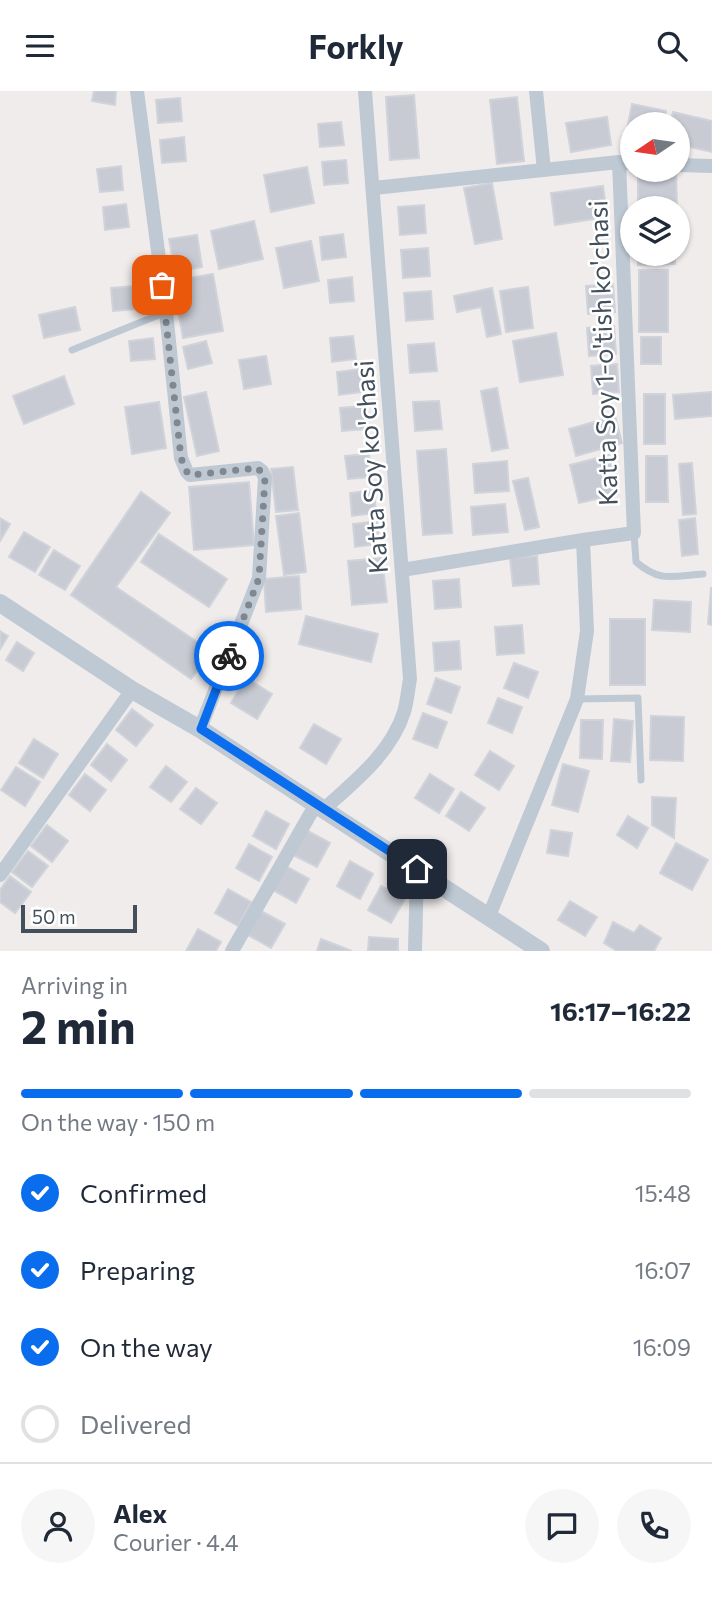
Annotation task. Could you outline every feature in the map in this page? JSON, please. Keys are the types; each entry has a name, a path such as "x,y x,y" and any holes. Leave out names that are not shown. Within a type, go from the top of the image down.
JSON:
{"street":[{"path":"137,91 166,312 181,458 190,475 258,468 265,478 259,578 201,729"},
{"name":"Katta Soy ko'chasi","path":"232,951 320,807 366,771 391,741 404,712 410,679 365,91"},
{"path":"536,91 544,170"},
{"path":"374,188 620,162"},
{"path":"690,165 712,166"},
{"name":"Katta Soy 1-o'tish ko'chasi","path":"402,570 634,533 625,182"},
{"name":"Katta Soy 1-o'tish ko'chasi","path":"489,916 577,699 587,631 583,540"},
{"path":"0,603 132,690 201,729 541,951"},
{"path":"0,875 132,690"},
{"path":"415,951 417,869"}],"lane":[{"path":"72,350 166,312"},
{"path":"634,533 636,562 650,574 663,577 703,574"},
{"path":"577,699 638,698 641,780"}],"building":[{"path":"94,91 116,91 115,105 92,101"},
{"path":"414,95 419,158 390,160 386,97"},
{"path":"517,97 524,161 497,164 490,100"},
{"path":"180,98 182,121 158,123 156,100"},
{"path":"632,104 666,111 666,112 630,112"},
{"path":"690,116 712,121 712,152 690,147"},
{"path":"607,117 611,145 571,152 566,123"},
{"path":"341,122 344,145 320,147 318,124"},
{"path":"184,137 186,161 162,163 160,140"},
{"path":"346,160 348,183 324,185 322,162"},
{"path":"121,166 123,190 100,192 97,169"},
{"path":"307,167 314,203 271,212 264,175"},
{"path":"638,182 676,182 677,196 638,196"},
{"path":"492,183 502,239 475,244 464,188"},
{"path":"603,186 607,217 555,225 551,193"},
{"path":"126,204 129,227 105,230 103,207"},
{"path":"424,205 426,233 400,235 398,207"},
{"path":"254,221 263,259 219,269 211,231"},
{"path":"343,234 346,257 322,260 320,237"},
{"path":"197,235 202,267 175,272 169,239"},
{"path":"311,241 319,281 284,288 276,248"},
{"path":"428,248 430,276 403,278 401,250"},
{"path":"639,270 668,270 668,332 639,332"},
{"path":"213,274 223,331 183,338 173,281"},
{"path":"352,277 354,301 330,303 328,280"},
{"path":"613,284 615,312 588,314 586,286"},
{"path":"134,286 137,309 113,311 111,288"},
{"path":"528,287 533,328 506,332 500,291"},
{"path":"492,288 501,334 487,337 481,307 457,312 454,296"},
{"path":"431,291 433,319 406,321 404,293"},
{"path":"75,307 80,330 44,338 39,315"},
{"path":"614,326 616,354 589,356 587,328"},
{"path":"556,333 563,375 520,382 513,341"},
{"path":"353,336 356,359 332,362 330,338"},
{"path":"641,337 661,337 661,364 641,364"},
{"path":"153,338 155,359 131,361 129,341"},
{"path":"206,341 212,363 188,369 183,347"},
{"path":"434,343 437,371 410,373 408,345"},
{"path":"266,356 271,384 244,389 239,360"},
{"path":"617,364 619,392 593,394 591,366"},
{"path":"360,369 363,392 339,395 337,372"},
{"path":"64,376 74,404 24,424 13,396"},
{"path":"497,388 508,448 492,451 481,391"},
{"path":"206,392 219,451 197,456 184,397"},
{"path":"712,392 712,416 675,419 673,395"},
{"path":"644,394 665,394 665,444 644,444"},
{"path":"439,401 442,429 415,431 413,402"},
{"path":"159,402 166,448 132,454 125,407"},
{"path":"364,406 366,429 342,431 340,408"},
{"path":"615,416 622,443 576,456 569,429"},
{"path":"446,449 452,533 423,535 417,451"},
{"path":"369,454 372,477 348,479 345,456"},
{"path":"609,455 618,494 579,503 570,465"},
{"path":"646,456 667,456 668,502 646,502"},
{"path":"507,461 509,491 475,493 473,464"},
{"path":"692,463 696,514 683,515 679,464"},
{"path":"293,467 298,510 276,512 271,469"},
{"path":"528,478 539,527 525,530 513,481"},
{"path":"249,482 254,545 194,550 189,487"},
{"path":"374,490 376,513 352,516 350,493"},
{"path":"141,492 170,513 116,587 212,652 191,679 71,595"},
{"path":"505,504 508,532 473,535 471,507"},
{"path":"299,513 306,572 284,575 276,516"},
{"path":"0,518 10,524 0,541"},
{"path":"695,518 698,554 682,556 679,520"},
{"path":"377,521 379,544 355,547 353,524"},
{"path":"24,532 50,547 35,572 9,557"},
{"path":"159,534 227,579 209,607 141,562"},
{"path":"54,550 80,566 65,590 39,575"},
{"path":"537,556 539,584 513,586 510,558"},
{"path":"382,558 387,602 352,605 348,561"},
{"path":"299,576 301,609 266,612 264,579"},
{"path":"459,579 461,607 435,609 433,581"},
{"path":"712,588 712,625 708,624"},
{"path":"654,600 691,602 690,632 652,630"},
{"path":"306,616 378,634 371,662 299,644"},
{"path":"610,619 645,619 645,685 610,685"},
{"path":"522,625 524,653 497,655 495,627"},
{"path":"0,631 8,636 0,649"},
{"path":"459,641 461,669 435,671 433,643"},
{"path":"17,642 34,653 23,671 6,660"},
{"path":"514,663 538,672 528,698 504,688"},
{"path":"246,678 272,694 257,719 231,703"},
{"path":"436,678 460,687 451,713 427,704"},
{"path":"498,698 522,707 512,733 488,723"},
{"path":"132,709 153,725 136,746 116,730"},
{"path":"423,713 447,722 437,748 413,739"},
{"path":"651,716 684,717 683,761 650,760"},
{"path":"614,719 633,721 630,762 611,761"},
{"path":"581,720 603,720 602,759 580,758"},
{"path":"314,724 341,739 326,764 300,748"},
{"path":"34,739 58,754 43,778 19,763"},
{"path":"107,744 127,760 111,781 91,765"},
{"path":"490,751 514,766 499,790 475,775"},
{"path":"563,764 589,771 578,812 552,805"},
{"path":"166,766 187,782 171,802 150,787"},
{"path":"16,767 40,782 25,806 1,790"},
{"path":"85,774 106,790 90,811 69,795"},
{"path":"430,774 454,789 439,813 415,798"},
{"path":"196,788 217,803 201,824 180,809"},
{"path":"461,792 485,808 469,831 446,816"},
{"path":"652,797 676,798 674,838 652,825"},
{"path":"266,811 289,824 276,849 253,836"},
{"path":"628,816 648,828 637,848 617,835"},
{"path":"47,825 68,841 52,862 31,846"},
{"path":"306,830 330,843 317,867 293,855"},
{"path":"551,830 572,833 568,856 547,853"},
{"path":"676,843 708,860 692,890 660,873"},
{"path":"249,844 272,857 259,881 236,868"},
{"path":"28,851 48,866 32,887 12,872"},
{"path":"350,861 373,874 360,899 337,886"},
{"path":"286,866 309,879 296,903 273,890"},
{"path":"10,876 31,892 15,913 0,902 0,890"},
{"path":"381,886 405,899 391,923 368,910"},
{"path":"228,889 251,902 238,926 215,913"},
{"path":"570,901 597,917 585,936 558,920"},
{"path":"261,911 285,924 271,948 248,935"},
{"path":"613,922 634,933 640,925 661,938 654,951 617,951 604,943"},
{"path":"198,929 221,942 216,951 186,951"},
{"path":"369,937 398,939 398,951 368,951"},
{"path":"321,939 352,951 317,951"}],"way so far":[{"path":"162,285 181,458 187,472 190,475 258,468 265,478 259,578 229,656"}],"route":[{"path":"229,656 201,729 417,869"}]}
